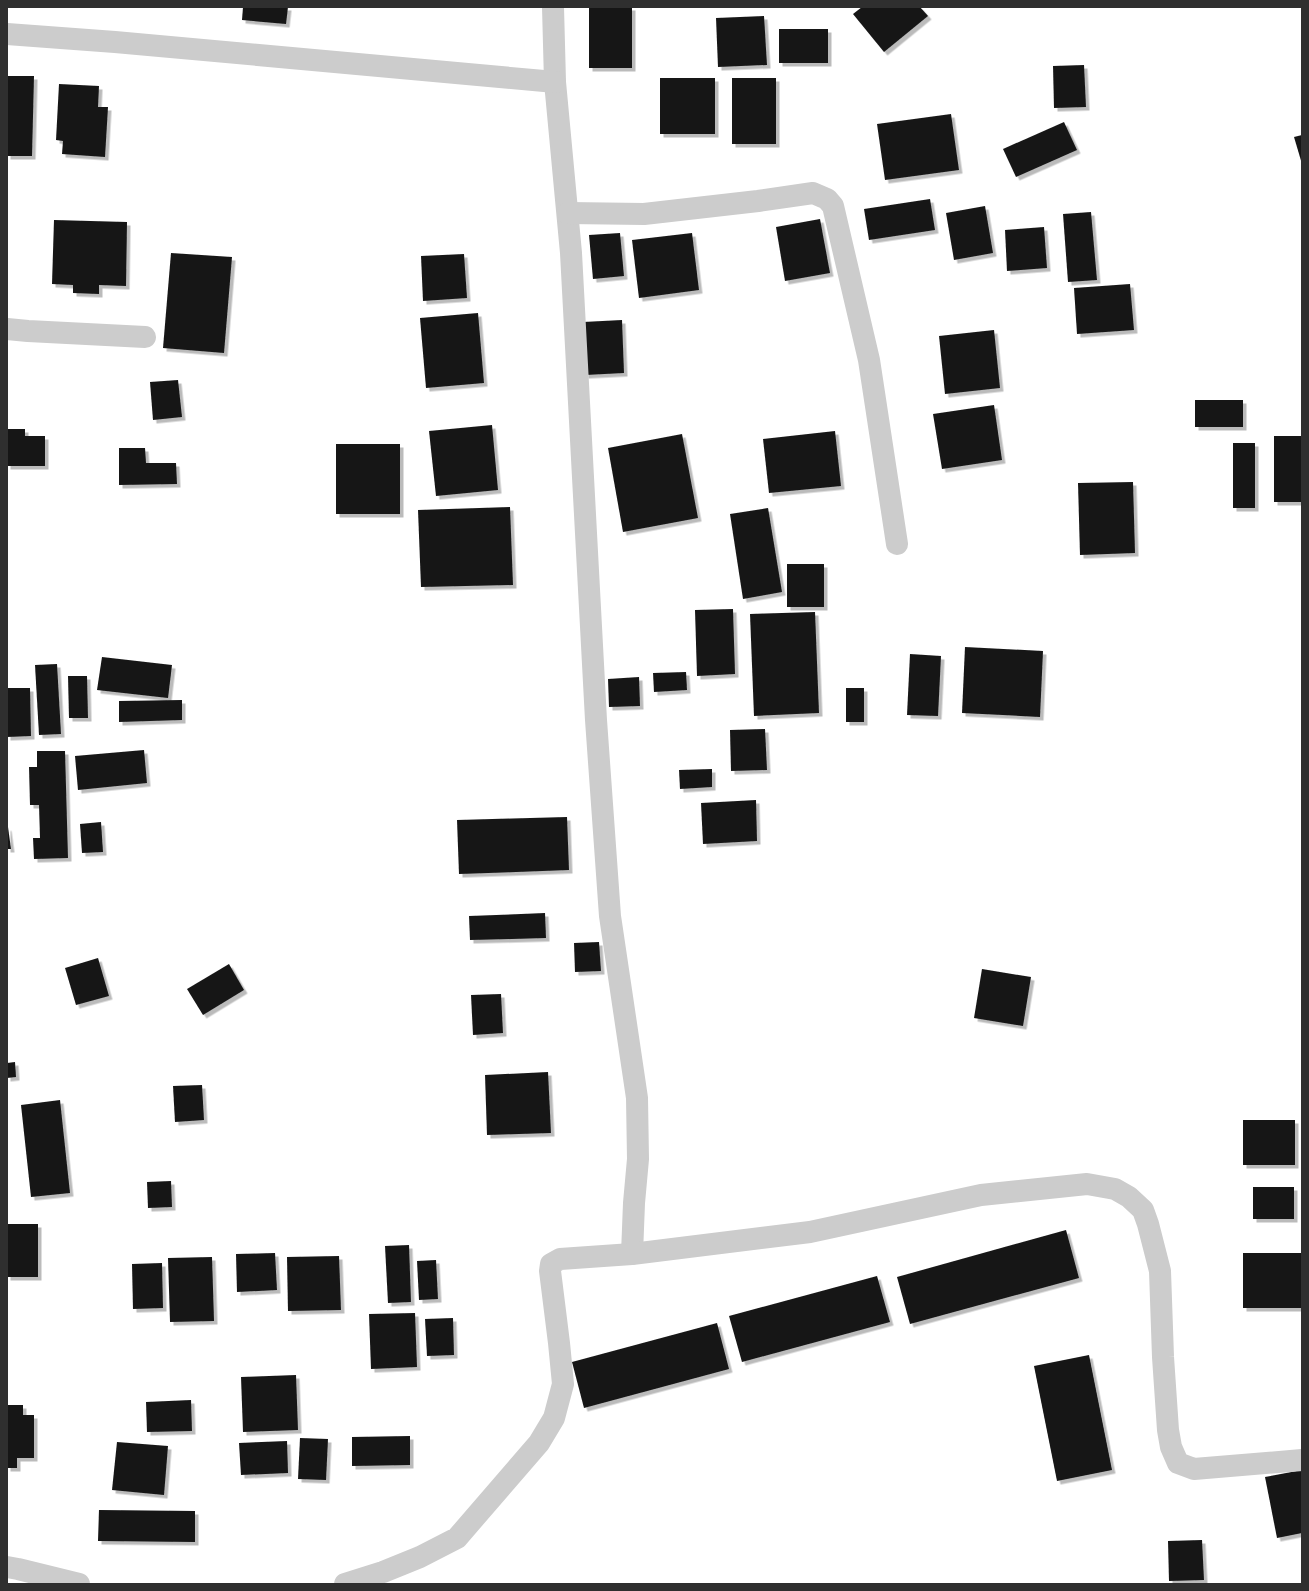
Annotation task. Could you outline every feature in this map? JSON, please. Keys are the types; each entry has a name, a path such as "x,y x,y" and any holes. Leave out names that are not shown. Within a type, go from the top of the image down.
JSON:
{"street":[{"path":"554,7 555,82 568,213 596,712 610,916 637,1098 638,1159 634,1203 632,1254"},
{"path":"7,34 115,42 555,82"},
{"path":"568,213 644,214 813,193 826,199 833,206 869,360 897,544"},
{"path":"7,329 145,337"},
{"path":"345,1584 383,1572 420,1557 457,1538 539,1443 554,1418 563,1384 550,1271 552,1264 560,1259 632,1254 810,1232 981,1195 1087,1184 1115,1189 1130,1198 1143,1210 1160,1271 1163,1356 1168,1430 1171,1447 1178,1462 1194,1469 1302,1460"},
{"path":"7,1567 79,1584"}],"building":[{"path":"243,7 288,7 286,24 242,20"},
{"path":"589,7 632,7 632,68 589,68"},
{"path":"862,7 920,7 928,16 884,52 853,14"},
{"path":"764,16 767,65 718,67 716,18"},
{"path":"779,29 828,29 828,63 779,63"},
{"path":"1084,65 1086,107 1054,108 1053,66"},
{"path":"7,76 34,76 32,156 7,156"},
{"path":"660,78 715,78 715,134 660,134"},
{"path":"732,78 776,78 776,144 732,144"},
{"path":"59,84 99,86 98,107 108,107 105,157 62,154 63,141 56,140"},
{"path":"951,114 959,170 885,180 877,124"},
{"path":"1064,122 1077,150 1016,177 1003,149"},
{"path":"1302,135 1302,164 1294,137"},
{"path":"930,199 935,230 869,240 864,209"},
{"path":"985,206 993,253 954,260 946,213"},
{"path":"1091,212 1097,280 1068,282 1063,214"},
{"path":"820,219 830,273 785,281 776,227"},
{"path":"54,220 127,222 126,286 99,285 99,294 73,293 73,285 52,284"},
{"path":"1044,227 1047,268 1007,271 1005,230"},
{"path":"620,233 624,276 593,279 589,235"},
{"path":"692,233 699,290 639,298 632,240"},
{"path":"171,253 232,257 224,353 163,348"},
{"path":"464,254 467,298 423,301 421,256"},
{"path":"1130,284 1134,330 1077,334 1074,288"},
{"path":"478,313 484,383 426,388 420,318"},
{"path":"622,320 624,373 585,375 583,322"},
{"path":"994,330 1000,388 945,394 939,336"},
{"path":"178,380 182,417 153,420 150,382"},
{"path":"1195,400 1243,400 1243,427 1195,427"},
{"path":"994,405 1002,460 942,469 933,414"},
{"path":"492,425 498,490 436,496 429,431"},
{"path":"7,429 25,429 25,436 45,436 45,466 7,466"},
{"path":"835,431 841,486 769,493 763,439"},
{"path":"682,434 698,518 623,532 608,448"},
{"path":"1274,436 1302,436 1302,502 1274,502"},
{"path":"1233,443 1255,443 1255,508 1233,508"},
{"path":"336,444 400,444 400,514 336,514"},
{"path":"119,448 145,448 146,463 176,463 177,484 119,485"},
{"path":"1133,482 1135,553 1080,555 1078,483"},
{"path":"510,507 513,585 421,587 418,510"},
{"path":"768,508 782,592 743,599 730,514"},
{"path":"787,564 824,564 824,607 787,607"},
{"path":"733,609 735,674 697,676 695,610"},
{"path":"815,612 819,713 754,716 750,614"},
{"path":"965,647 1043,651 1040,717 962,713"},
{"path":"910,654 941,656 938,716 907,715"},
{"path":"102,657 172,665 168,698 97,690"},
{"path":"57,664 61,734 39,735 35,665"},
{"path":"686,672 687,690 654,692 653,673"},
{"path":"68,676 87,676 88,718 69,718"},
{"path":"639,677 640,706 609,707 608,679"},
{"path":"7,688 30,688 31,736 7,737"},
{"path":"846,688 864,688 864,722 846,722"},
{"path":"182,700 182,720 119,722 119,701"},
{"path":"765,729 767,770 731,771 730,730"},
{"path":"144,750 147,783 78,790 75,756"},
{"path":"37,751 65,751 68,858 34,859 33,838 40,838 39,805 30,805 29,767 37,767"},
{"path":"712,769 712,787 680,789 679,770"},
{"path":"756,800 757,841 703,844 701,803"},
{"path":"567,817 569,870 459,874 457,820"},
{"path":"101,822 103,852 82,853 80,824"},
{"path":"8,827 11,849 7,849"},
{"path":"545,913 546,938 470,940 469,916"},
{"path":"599,942 601,971 575,972 574,943"},
{"path":"98,958 109,996 76,1005 65,968"},
{"path":"229,964 244,990 203,1015 187,989"},
{"path":"982,969 1031,977 1023,1026 974,1018"},
{"path":"501,994 503,1033 473,1035 471,995"},
{"path":"15,1062 16,1077 7,1078 7,1063"},
{"path":"548,1072 551,1133 487,1135 485,1075"},
{"path":"202,1085 204,1120 175,1122 173,1086"},
{"path":"60,1100 70,1193 31,1197 21,1105"},
{"path":"1243,1120 1295,1120 1295,1165 1243,1165"},
{"path":"171,1181 172,1207 148,1208 147,1182"},
{"path":"1253,1187 1294,1187 1294,1219 1253,1219"},
{"path":"7,1224 38,1224 38,1277 7,1277"},
{"path":"1066,1230 1079,1278 910,1324 897,1277"},
{"path":"409,1245 411,1302 388,1303 385,1246"},
{"path":"275,1253 277,1290 237,1292 236,1254"},
{"path":"1243,1253 1302,1253 1302,1308 1243,1308"},
{"path":"339,1256 341,1310 288,1311 287,1257"},
{"path":"212,1257 214,1321 170,1322 168,1258"},
{"path":"436,1260 438,1299 419,1300 417,1261"},
{"path":"162,1263 163,1308 133,1309 132,1264"},
{"path":"877,1276 890,1322 742,1362 729,1316"},
{"path":"415,1313 417,1367 371,1369 369,1314"},
{"path":"453,1318 454,1355 427,1356 425,1319"},
{"path":"717,1323 729,1369 584,1408 572,1362"},
{"path":"1089,1355 1112,1470 1057,1481 1034,1366"},
{"path":"296,1375 298,1430 243,1432 241,1377"},
{"path":"191,1400 192,1431 147,1432 146,1402"},
{"path":"7,1405 23,1405 23,1415 34,1415 34,1458 17,1458 17,1468 7,1468"},
{"path":"410,1436 410,1465 352,1466 352,1437"},
{"path":"300,1438 328,1439 326,1480 298,1479"},
{"path":"287,1441 288,1473 241,1475 239,1443"},
{"path":"117,1442 168,1446 164,1495 112,1490"},
{"path":"1302,1470 1302,1533 1277,1538 1265,1477"},
{"path":"99,1510 195,1511 195,1542 98,1541"},
{"path":"1202,1540 1204,1580 1169,1581 1168,1541"}]}
